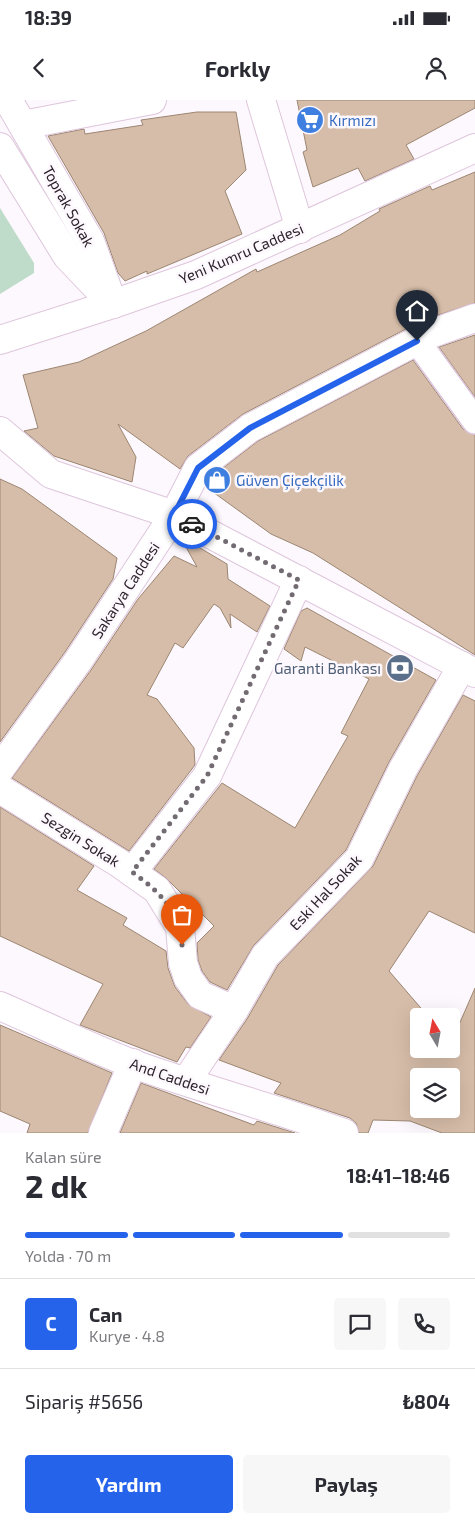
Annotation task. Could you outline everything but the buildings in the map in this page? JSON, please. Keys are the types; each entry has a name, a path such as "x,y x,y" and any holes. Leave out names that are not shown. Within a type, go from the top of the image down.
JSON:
{"street":[{"name":"Toprak Sokak","path":"8,100 90,240 113,304"},
{"path":"23,125 92,106 152,100"},
{"path":"261,100 300,229"},
{"name":"Toprak Sokak","path":"0,147 67,256 113,304"},
{"name":"Yeni Kumru Caddesi","path":"0,340 113,304 196,274 300,229 475,148"},
{"name":"Sakarya Caddesi","path":"0,769 78,661 174,515 198,468 250,428 417,341 475,318"},
{"path":"417,341 475,420"},
{"path":"0,431 51,474 174,515 469,670"},
{"path":"132,872 207,776 299,580"},
{"name":"Eski Hal Sokak","path":"187,1080 234,1010 265,956 359,859 403,768 469,670"},
{"name":"Sezgin Sokak","path":"0,789 132,872 157,890 180,927 183,963 188,978 200,995 234,1010"},
{"name":"And Caddesi","path":"0,1006 133,1064 187,1080 226,1096 344,1133"},
{"path":"103,1133 133,1064"}],"green space":[{"path":"0,208 34,263 34,273 0,294"}],"way so far":[{"path":"182,945 180,927 157,890 132,872 207,776 299,580 192,524"}],"place":[{"name":"Kırmızı","path":"310,120"},
{"name":"Güven Çiçekçilik","path":"217,480"},
{"name":"Garanti Bankası","path":"400,668"}],"route":[{"path":"192,524 174,515 198,468 250,428 417,341"}]}
